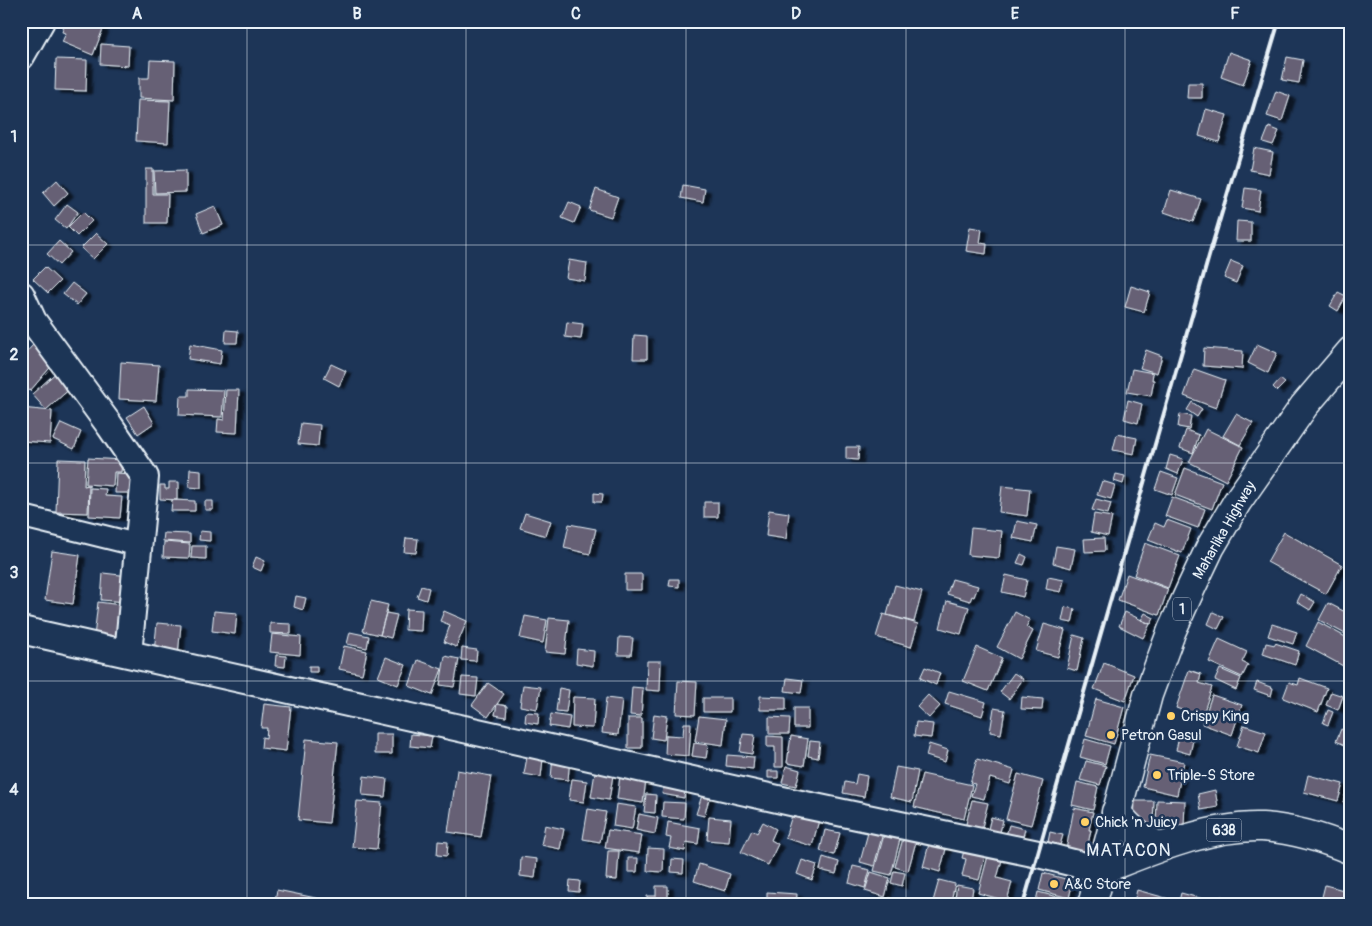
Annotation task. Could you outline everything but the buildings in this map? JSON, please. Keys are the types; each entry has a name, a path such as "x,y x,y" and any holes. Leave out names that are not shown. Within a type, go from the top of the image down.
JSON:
{"main road":[{"name":"Maharlika Highway","path":"1092,905 1148,695 1160,661 1192,586 1210,548 1237,502 1304,406 1351,351"},
{"path":"1116,812 1143,839 1160,847"},
{"name":"638","path":"1101,870 1160,847 1226,830 1262,827 1293,831 1351,850"}],"street":[{"path":"21,56 42,21"},
{"path":"21,295 33,321 145,477 128,654"},
{"path":"21,516 138,545"},
{"path":"21,630 753,793 1038,854 1101,870"}],"railway":[{"path":"1023,905 1211,249 1279,21"}],"place":[{"name":"Crispy King","path":"1171,716"},
{"name":"Petron Gasul","path":"1111,735"},
{"name":"Triple-S Store","path":"1157,775"},
{"name":"Chick 'n Juicy","path":"1085,822"},
{"name":"A&C Store","path":"1054,884"}],"district":[{"name":"MATACON","path":"1129,850"}]}
